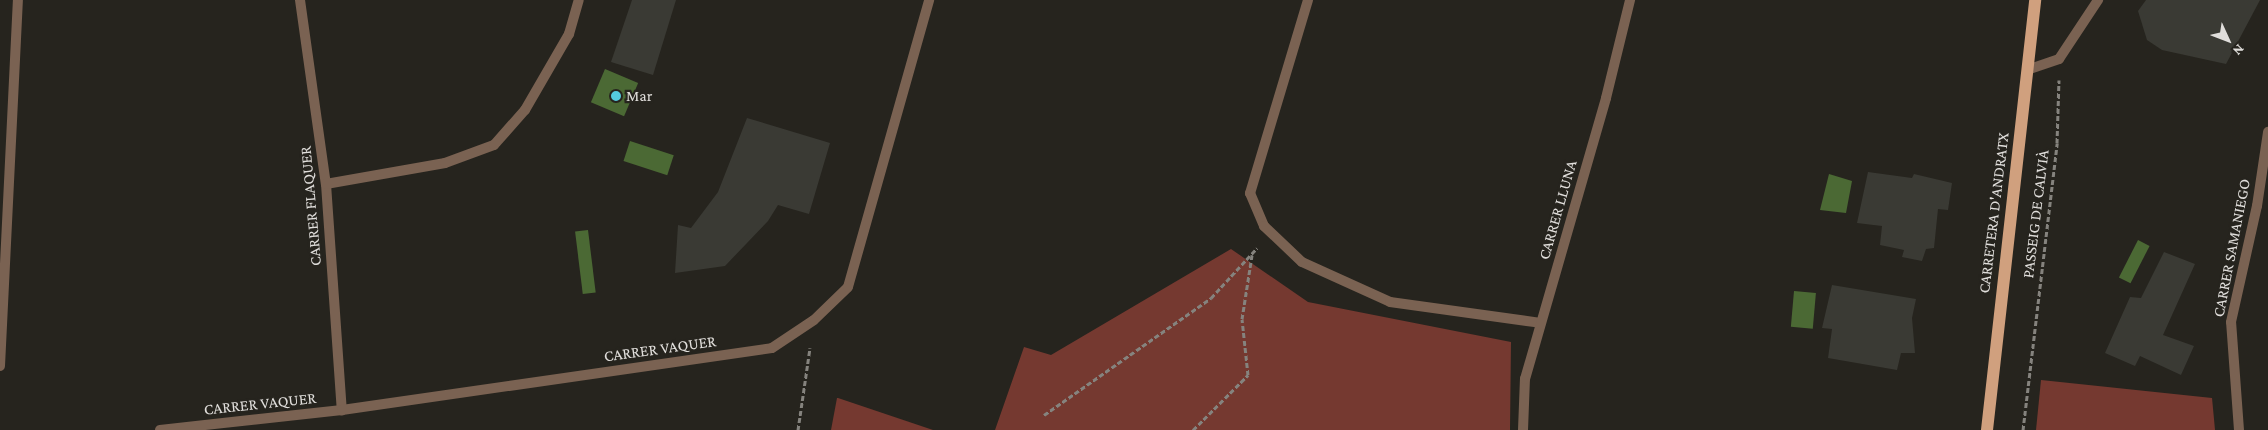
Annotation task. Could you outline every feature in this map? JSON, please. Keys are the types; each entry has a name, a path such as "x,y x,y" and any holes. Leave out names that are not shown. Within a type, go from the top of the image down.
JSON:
{"main road":[{"name":"CARRETERA D'ANDRATX","path":"1987,430 2035,0"}],"street":[{"path":"0,366 18,0"},
{"name":"CARRER FLAQUER","path":"300,0 326,184 342,410"},
{"path":"326,184 445,163 494,145 525,110 569,34 579,0"},
{"name":"CARRER VAQUER","path":"160,430 342,410 772,348 814,320 848,287 929,0"},
{"path":"1308,0 1250,193 1264,226 1302,262 1390,302 1541,323"},
{"name":"CARRER LLUNA","path":"1523,430 1524,379 1606,98 1630,0"},
{"path":"2027,70 2059,59 2098,0"},
{"name":"CARRER SAMANIEGO","path":"2238,430 2231,322 2256,206 2268,132"}],"path":[{"name":"PASSEIG DE CALVIÀ","path":"2023,430 2057,143 2059,59"},
{"path":"1044,415 1211,298 1271,233"},
{"path":"1193,430 1248,375 1242,318 1252,254"},
{"path":"798,430 814,320"}],"shaded area":[{"path":"605,69 638,83 624,116 591,102"},
{"path":"630,141 674,155 667,175 624,161"},
{"path":"1829,174 1852,181 1846,213 1820,210"},
{"path":"588,230 596,293 583,294 575,232"},
{"path":"2138,240 2150,246 2131,283 2119,277"},
{"path":"1231,249 1308,302 1511,342 1510,430 995,430 1024,347 1051,355"},
{"path":"1794,291 1816,293 1813,329 1791,327"},
{"path":"2041,380 2212,398 2215,430 2036,430"},
{"path":"838,398 933,430 831,430"}],"building":[{"path":"632,0 676,0 653,75 611,62"},
{"path":"2146,0 2260,0 2226,64 2162,50 2147,40 2138,11"},
{"path":"747,118 830,143 809,214 778,205 768,221 725,266 675,273 678,225 691,228 718,192"},
{"path":"1868,172 1912,178 1914,174 1952,183 1948,210 1938,209 1934,248 1926,249 1922,261 1902,257 1904,250 1880,245 1882,226 1857,223"},
{"path":"2164,252 2195,264 2163,335 2194,346 2181,375 2140,356 2135,366 2105,353 2130,297 2141,298"},
{"path":"1832,285 1916,299 1912,318 1915,353 1901,353 1897,370 1828,358 1832,329 1822,328"}],"place":[{"name":"Mar","path":"616,96"}]}
